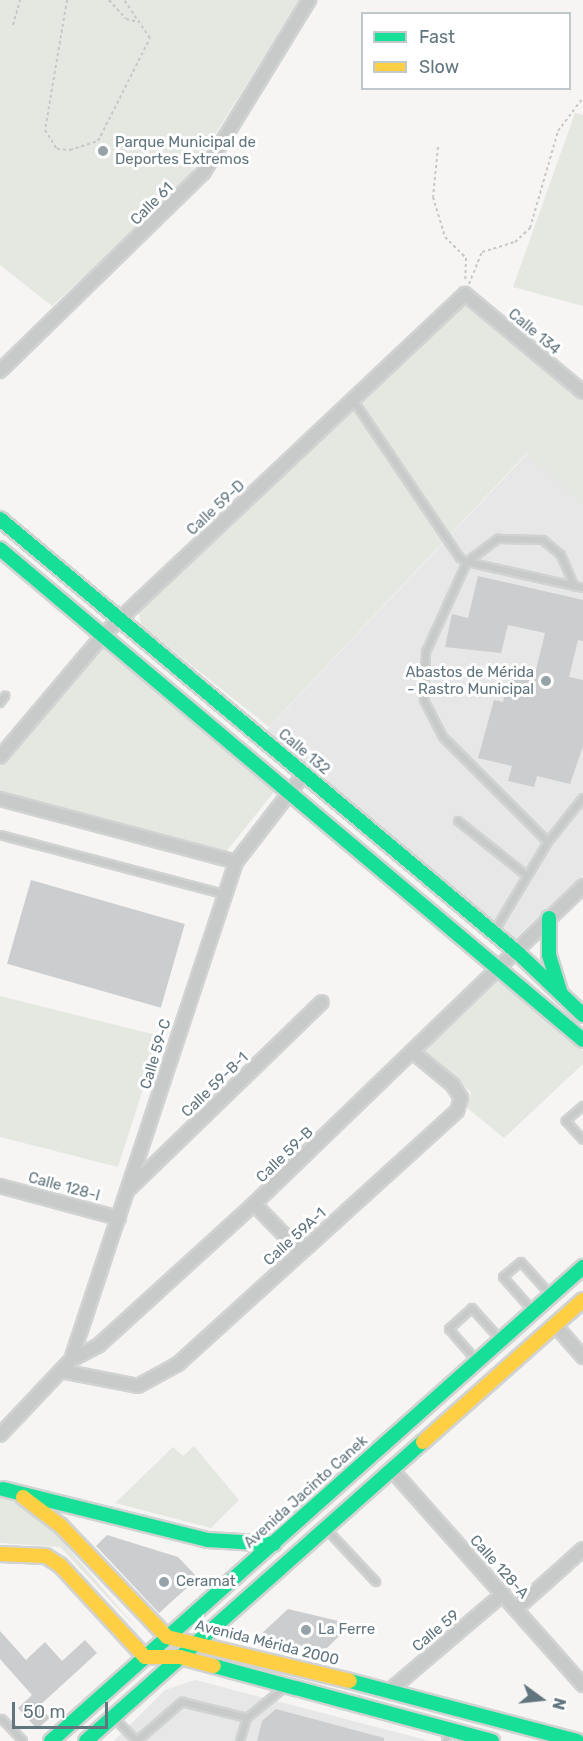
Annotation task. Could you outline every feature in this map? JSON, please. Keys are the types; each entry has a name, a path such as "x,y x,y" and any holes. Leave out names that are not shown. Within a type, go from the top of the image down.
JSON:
{"main road":[{"name":"Calle 132","path":"0,519 518,953 583,1015"},
{"path":"0,549 583,1040"},
{"path":"549,918 549,956 560,993"},
{"name":"Avenida Jacinto Canek","path":"51,1741 583,1267"},
{"path":"88,1741 583,1300"},
{"path":"2,1489 208,1540 274,1544"},
{"path":"2,1489 45,1511 167,1637"},
{"path":"0,1554 46,1556 60,1565 145,1657 180,1657 286,1686 447,1735 492,1741"},
{"name":"Avenida Mérida 2000","path":"167,1637 199,1640 577,1741"}],"street":[{"name":"Calle 61","path":"0,371 203,172 309,0"},
{"name":"Calle 134","path":"465,294 583,392"},
{"name":"Calle 59-D","path":"0,757 103,635 465,294"},
{"name":"Calle 59-C","path":"71,1360 236,862 304,774"},
{"path":"0,799 236,862"},
{"name":"Calle 59-B","path":"0,1435 71,1360 99,1345 255,1204 501,970 549,918 583,886"},
{"name":"Calle 59-B-1","path":"129,1189 322,1002"},
{"name":"Calle 59A-1","path":"61,1371 138,1386 178,1364 457,1111 461,1098 414,1053"},
{"name":"Calle 128-I","path":"0,1186 119,1218"},
{"path":"255,1204 301,1252"},
{"path":"555,1325 583,1357"},
{"name":"Calle 128-A","path":"392,1470 583,1685"},
{"path":"516,1609 583,1549"},
{"name":"Calle 59","path":"389,1691 503,1594"}],"lane":[{"path":"353,400 467,562 583,588"},
{"path":"548,842 462,760 442,737 424,700 426,651 467,562 498,538 543,540 561,555 574,586"},
{"path":"0,703 5,696"},
{"path":"494,933 526,875 548,842 583,798"},
{"path":"458,820 526,875"},
{"path":"0,835 224,894"},
{"path":"583,1106 566,1120 583,1140"},
{"path":"534,1311 503,1277 521,1262 551,1296"},
{"path":"478,1362 449,1329 472,1308 501,1341"},
{"path":"326,1528 376,1582"},
{"path":"240,1741 247,1718 286,1686"},
{"path":"113,1717 137,1741 182,1702 247,1718"},
{"path":"2,1719 23,1741"}],"path":[{"path":"12,25 20,0"},
{"path":"67,0 45,130 57,149 98,141 150,38 123,0"},
{"path":"109,0 126,19 139,22"},
{"path":"465,294 482,252 515,242 530,228 558,131 583,98"},
{"path":"438,147 433,197 444,237 465,258 465,294"}],"shaded area":[{"name":"Parque Municipal de Deportes Extremos","path":"0,0 299,0 184,184 52,306 0,265"},
{"path":"575,113 583,115 583,306 513,287"},
{"path":"465,294 583,392 583,506 527,453 269,727 141,625 138,607"},
{"name":"Abastos de Mérida - Rastro Municipal","path":"528,453 583,506 583,875 512,941 261,736"},
{"path":"101,647 274,792 221,858 0,799 0,757"},
{"path":"498,980 583,1051 583,1064 504,1138 466,1107 471,1092 421,1051"},
{"path":"0,996 160,1036 118,1167 0,1137"},
{"path":"194,1446 239,1500 211,1528 115,1503 173,1447 183,1456"},
{"path":"0,1495 26,1508 57,1535 139,1631 60,1547 0,1543"},
{"path":"195,1680 430,1741 114,1741 165,1690"}],"building":[{"path":"478,576 583,600 583,641 578,640 569,677 583,680 583,746 570,784 537,776 534,787 508,781 512,766 478,758 494,700 503,702 511,668 535,674 545,633 508,625 501,653 445,647 452,614 468,618"},
{"path":"31,880 185,924 161,1008 7,964"},
{"name":"Ceramat","path":"107,1535 178,1557 198,1578 159,1613 96,1546"},
{"name":"La Ferre","path":"288,1609 351,1624 323,1652 260,1635"},
{"path":"0,1631 26,1660 45,1642 62,1661 85,1640 97,1653 39,1706 50,1718 37,1729 18,1708 32,1695 0,1659"},
{"path":"276,1709 384,1738 384,1741 257,1741 262,1721"}],"traffic: fast":[{"path":"0,519 518,953 583,1015"},
{"path":"0,549 583,1040"},
{"path":"549,918 549,955 560,992"},
{"path":"51,1741 583,1267"},
{"path":"86,1741 423,1442"},
{"path":"3,1489 208,1540 274,1544"},
{"path":"214,1666 492,1741"},
{"path":"350,1681 577,1741"}],"traffic: slow":[{"path":"423,1442 583,1300"},
{"path":"23,1497 61,1526 167,1637 350,1681"},
{"path":"0,1554 46,1556 60,1565 145,1657 180,1657 214,1666"}],"place":[{"name":"Parque Municipal de Deportes Extremos","path":"103,151"},
{"name":"Abastos de Mérida - Rastro Municipal","path":"546,681"},
{"name":"Ceramat","path":"164,1582"},
{"name":"La Ferre","path":"306,1630"}]}
